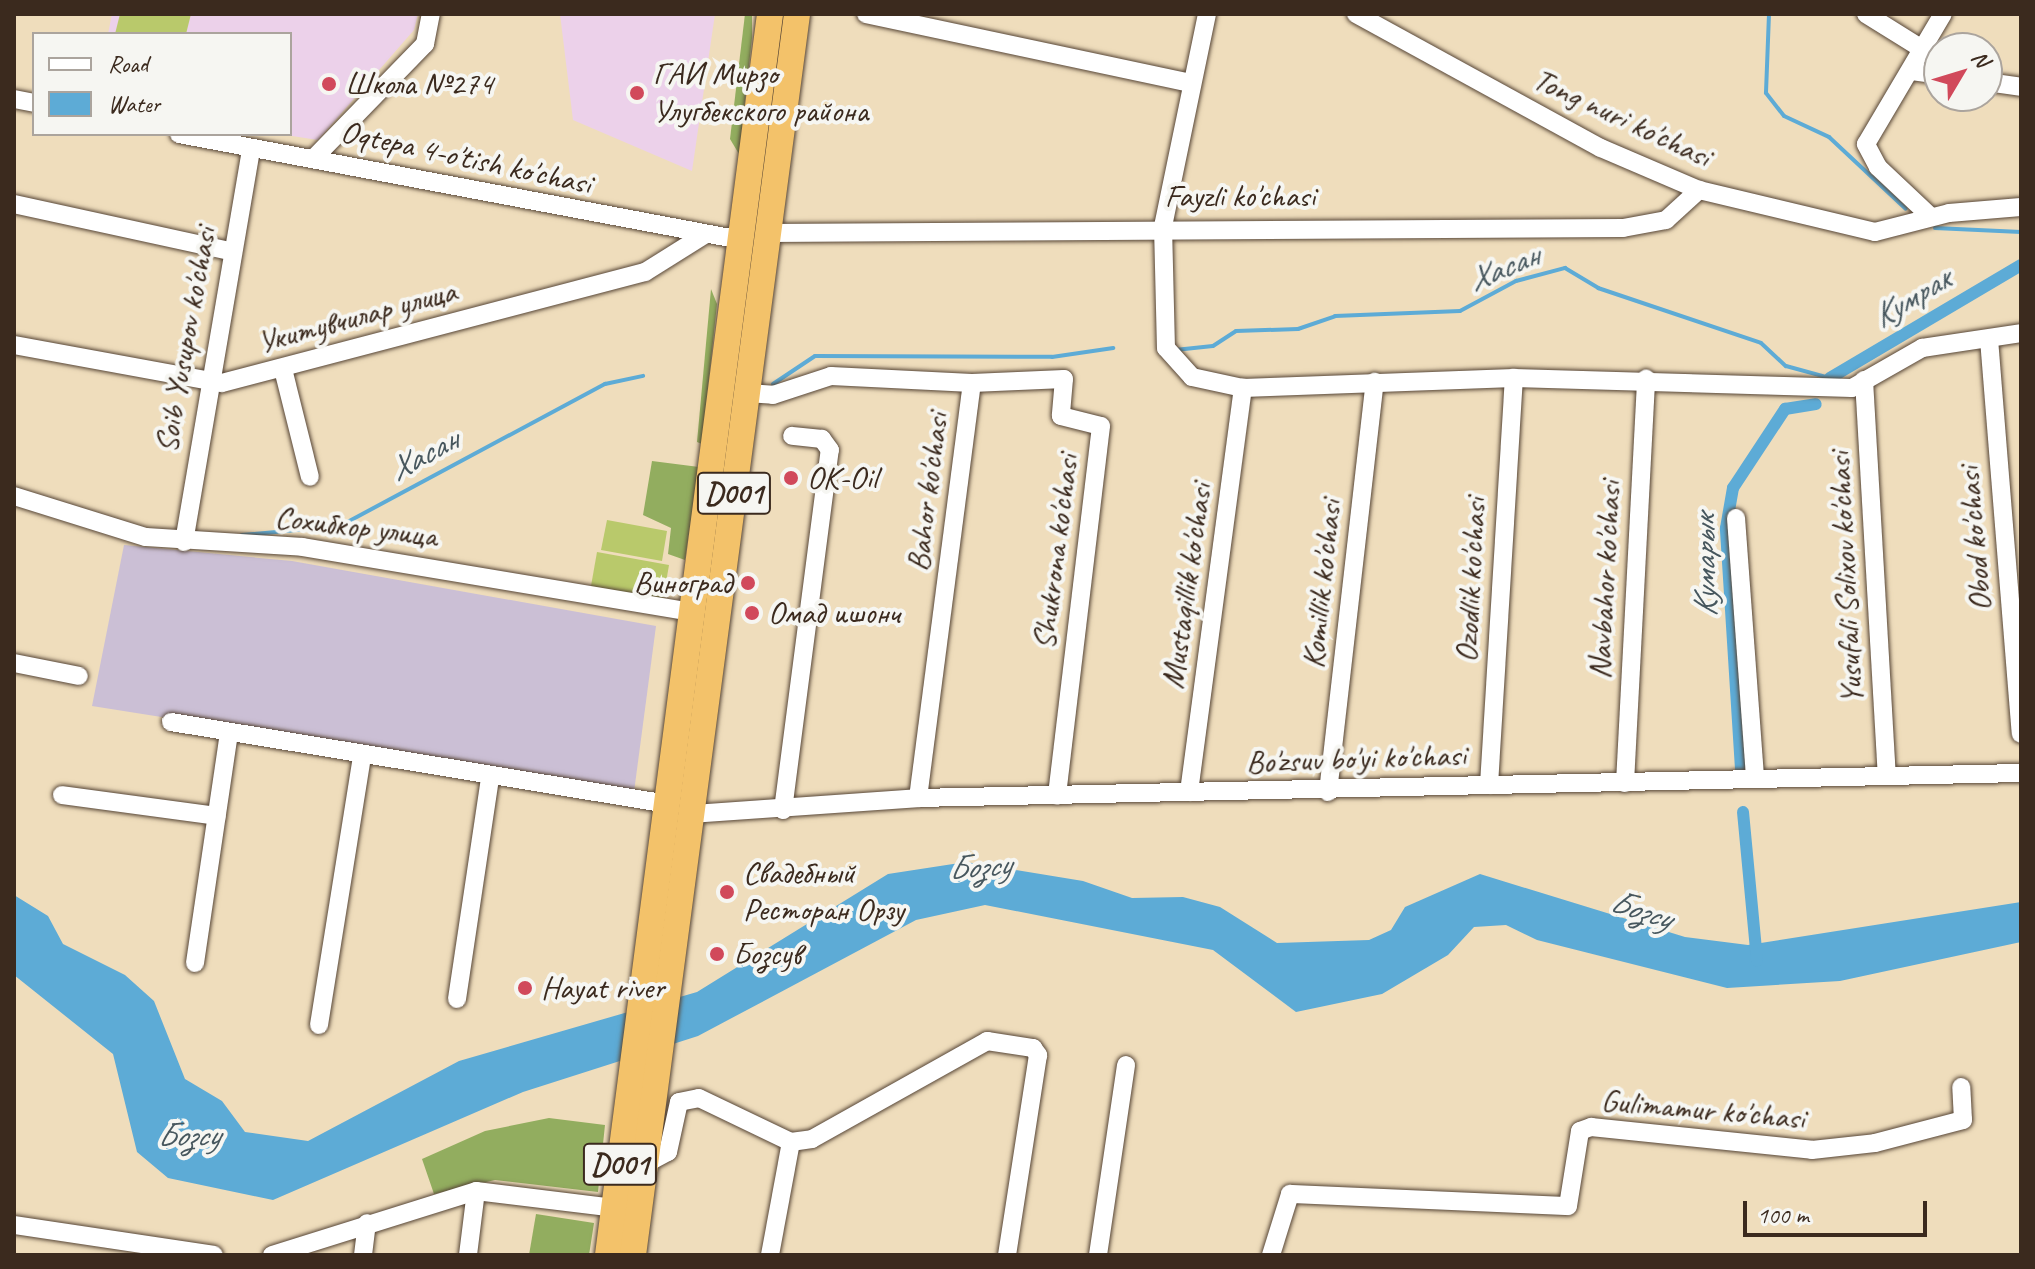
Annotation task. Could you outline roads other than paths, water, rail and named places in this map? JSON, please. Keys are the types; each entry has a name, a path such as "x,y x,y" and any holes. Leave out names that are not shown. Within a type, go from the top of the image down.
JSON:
{"highway":[{"name":"D001","path":"608,1255 614,1208 644,1074 711,572 741,240 770,14"},
{"name":"D001","path":"680,809 693,612 711,572 747,393 797,14"},
{"name":"D001","path":"633,1255 645,1164 644,1074"}],"street":[{"path":"315,157 425,44 431,14"},
{"path":"866,14 1192,83"},
{"path":"1207,14 1163,226 1166,348 1192,377 1243,388 1514,378 1646,379 1852,388 1922,348 2021,333"},
{"name":"Tong nuri ko'chasi","path":"1356,14 1601,148 1699,190 1875,232 1931,217 2021,207"},
{"path":"1866,14 1922,49"},
{"path":"1931,217 1878,167 1866,144 1943,14"},
{"path":"1912,71 1923,73"},
{"name":"Oqtepa 4-o'tish ko'chasi","path":"189,136 251,149 315,157 741,240"},
{"name":"Soib Yusupov ko'chasi","path":"184,542 205,385 251,149"},
{"name":"Fayzli ko'chasi","path":"768,233 1163,226 1623,228 1666,220 1699,190"},
{"path":"14,204 230,251"},
{"name":"Укитувчилар улица","path":"14,345 205,385 283,369 645,272 684,254 704,235"},
{"name":"Obod ko'chasi","path":"1989,339 2021,734"},
{"path":"283,369 310,477"},
{"name":"Shukrona ko'chasi","path":"747,393 773,395 831,376 972,383 1064,379 1061,416 1101,426 1057,795"},
{"name":"Ozodlik ko'chasi","path":"1489,785 1514,378"},
{"name":"Navbahor ko'chasi","path":"1625,783 1646,379"},
{"name":"Yusufali Solixov ko'chasi","path":"1864,380 1887,773"},
{"name":"Komillik ko'chasi","path":"1328,792 1375,382"},
{"name":"Bahor ko'chasi","path":"918,798 972,383"},
{"name":"Mustaqillik ko'chasi","path":"1189,792 1243,388"},
{"path":"783,810 830,450 822,439 792,436"},
{"name":"Сохибкор улица","path":"14,496 184,542 303,547 693,612"},
{"path":"1736,518 1755,775"},
{"path":"14,663 79,676"},
{"path":"171,722 680,809"},
{"path":"195,963 229,733"},
{"path":"319,1025 362,757"},
{"name":"Bo'zsuv bo'yi ko'chasi","path":"680,809 783,810 918,798 1328,792 1625,783 1755,775 2021,773"},
{"path":"457,999 490,777"},
{"path":"62,795 217,816"},
{"path":"645,1164 668,1152 679,1102 699,1098 791,1142 821,1137 987,1041 1033,1048 1038,1055 1007,1255"},
{"path":"1098,1255 1126,1065"},
{"name":"Gulimamur ko'chasi","path":"1271,1255 1290,1194 1568,1206 1580,1131 1591,1127 1798,1149 1863,1145 1963,1120 1961,1087"},
{"path":"770,1255 791,1142"},
{"path":"468,1255 476,1191"},
{"path":"272,1255 476,1191 614,1208"},
{"path":"363,1255 367,1223"},
{"path":"14,1225 214,1255"}],"water":[{"name":"Бозсу","path":"966,862 1083,881 1132,898 1183,897 1220,907 1277,943 1369,940 1391,930 1405,907 1480,874 1685,937 1748,945 2021,902 2021,942 1840,981 1727,988 1537,940 1506,925 1474,927 1448,955 1382,994 1296,1012 1213,950 985,905 916,920 698,1036 523,1092 273,1200 168,1178 137,1152 113,1054 14,975 14,895 48,916 63,944 125,975 154,1001 185,1079 222,1101 245,1132 308,1141 459,1061 697,992 888,874"}],"waterway":[{"path":"1769,14 1766,93 1784,116 1829,137 1906,209"},
{"path":"1935,228 2021,232"},
{"name":"Кумрак","path":"1830,378 2021,265"},
{"name":"Хасан","path":"1175,350 1213,346 1236,331 1298,329 1335,316 1460,311 1516,281 1565,268 1598,288 1761,343 1786,366 1830,378"},
{"name":"Хасан","path":"773,384 815,356 1052,357 1113,348"},
{"name":"Хасан","path":"242,535 340,526 605,384 643,376"},
{"name":"Кумарык","path":"1741,769 1726,528 1733,488 1785,409 1816,404"},
{"name":"Кумарык","path":"1743,812 1757,960"}],"place":[{"name":"Школа №274","path":"329,84"},
{"name":"ГАИ Мирзо Улугбекского района","path":"637,93"},
{"name":"OK-Oil","path":"791,478"},
{"name":"Виноград","path":"748,583"},
{"name":"Омад ишонч","path":"752,613"},
{"name":"Свадебный Ресторан Орзу","path":"727,892"},
{"name":"Бозсув","path":"717,954"},
{"name":"Hayat river","path":"525,988"}]}
